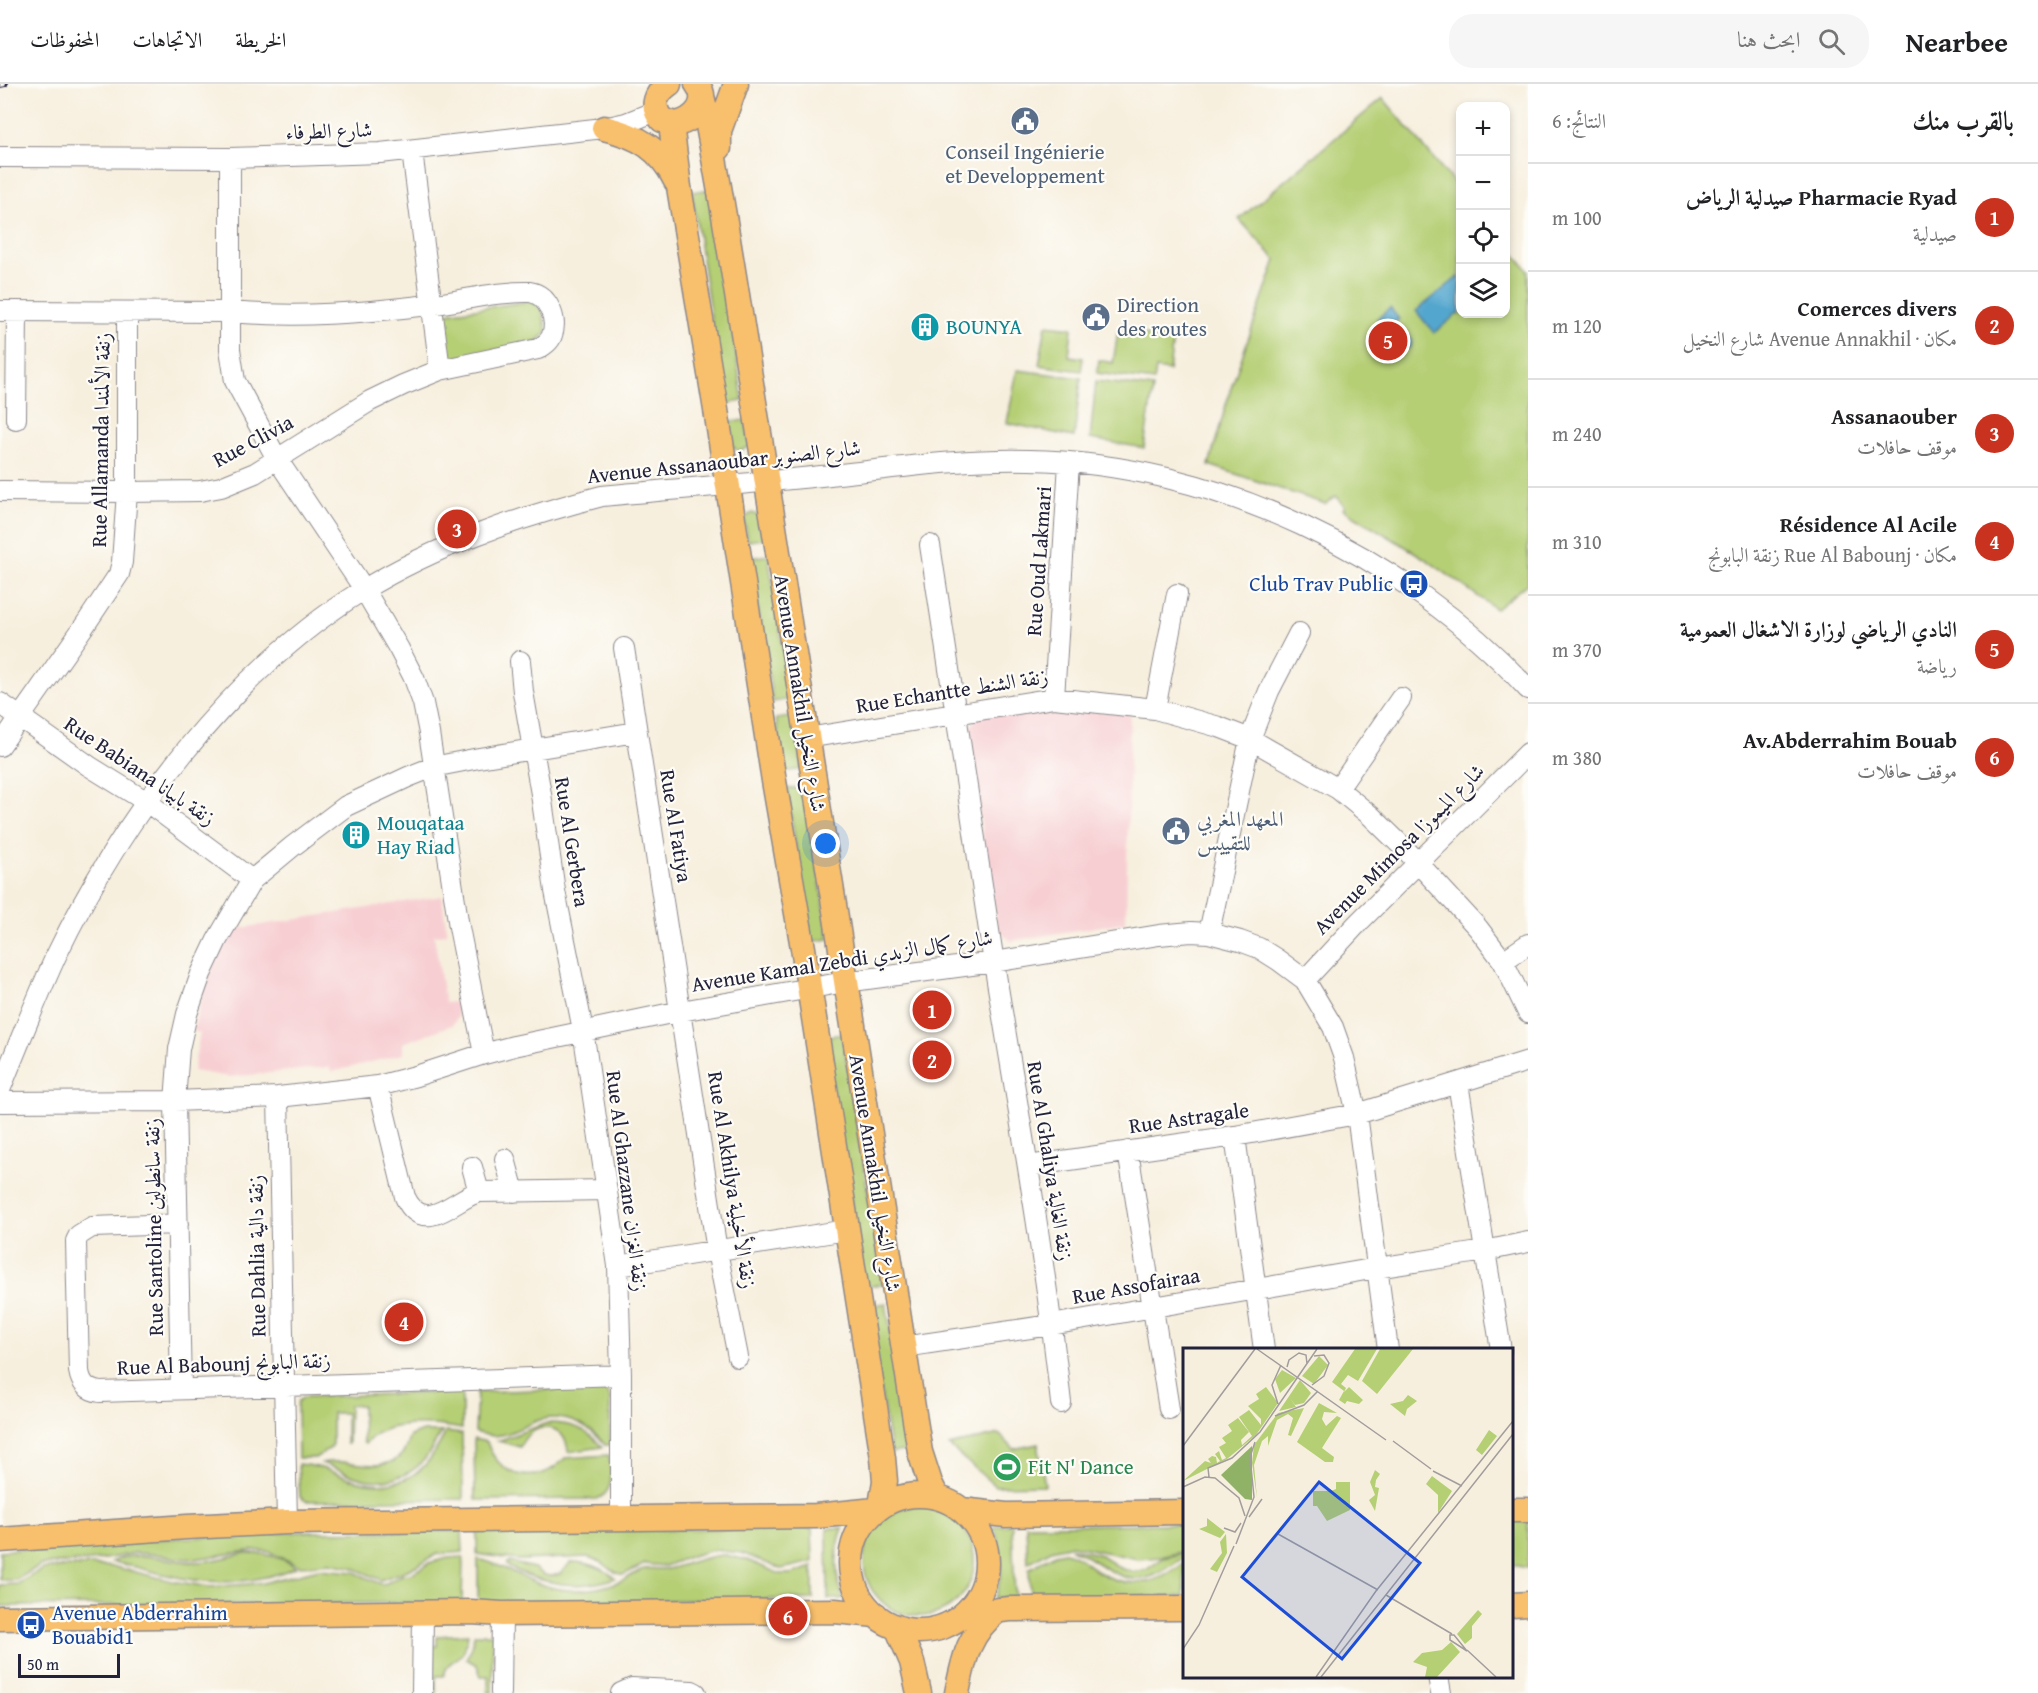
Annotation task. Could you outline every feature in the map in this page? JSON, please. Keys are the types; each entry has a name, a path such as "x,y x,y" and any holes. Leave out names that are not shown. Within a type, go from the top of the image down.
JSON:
{"main road":[{"path":"669,84 657,96 663,118 681,123 695,114 702,105 702,89"},
{"path":"719,180 719,131 736,84"},
{"name":"Avenue Annakhil شارع النخيل","path":"702,89 719,180 920,1452 937,1497"},
{"name":"Avenue Annakhil شارع النخيل","path":"663,118 679,187 883,1458 885,1481 878,1507"},
{"path":"604,128 631,136 656,151 668,165 679,187"},
{"path":"0,1539 287,1522 816,1516 878,1507 899,1497 918,1494 937,1497 962,1510 981,1533 986,1547 987,1576 983,1590 975,1603 960,1617 942,1628 912,1631 897,1628 876,1615 862,1600 853,1582 849,1562 852,1543 861,1524 878,1507"},
{"path":"962,1510 1006,1515 1183,1512"},
{"path":"960,1617 998,1610 1183,1608"},
{"path":"956,1693 968,1646 984,1623 998,1610"},
{"path":"0,1618 471,1612 502,1614 835,1611 876,1615"},
{"path":"956,1693 951,1654 960,1617"},
{"path":"897,1628 912,1662 919,1693"}],"street":[{"name":"شارع الطرفاء","path":"0,158 230,158 412,151 604,128 663,118"},
{"path":"412,151 440,370"},
{"path":"230,158 230,349 235,381 277,459 364,589 414,678 423,703 459,927 484,1054"},
{"name":"Rue Clivia","path":"0,491 200,491 221,487 255,473 370,401 403,385 440,370 538,349 552,336 553,324 549,306 536,293 530,292 328,315 8,311"},
{"path":"8,311 16,419"},
{"name":"Rue Allamanda زنقة الألمندا","path":"0,746 119,574 124,551 127,492 127,313"},
{"name":"Avenue Assanaoubar شارع الصنوبر","path":"0,1090 57,955 128,828 180,757 248,682 283,649 327,614 364,589 448,547 497,527 569,504 602,496 958,461 1031,460 1129,470 1200,486 1267,511 1353,552 1410,586 1466,629 1528,688"},
{"name":"Rue Oud Lakmari","path":"1053,698 1069,463"},
{"name":"Rue Al Ghaliya زنقة الغالية","path":"930,545 1028,1166 1052,1325 1061,1403"},
{"path":"1155,709 1177,594"},
{"path":"1209,933 1250,739 1269,691 1299,633"},
{"name":"Rue Al Fatiya","path":"624,648 681,1011"},
{"name":"Rue Al Gerbera","path":"520,661 555,891 583,1030"},
{"name":"Rue Echantte زنقة الشنط","path":"807,738 1053,698 1155,709 1219,727 1250,739 1338,789 1371,816 1455,902 1503,961 1528,1013"},
{"path":"1338,789 1401,698"},
{"name":"Rue Babiana زنقة بابيانا","path":"0,703 89,766 147,802 252,880"},
{"name":"Rue Santoline زنقة سانطولين","path":"181,1389 175,1101 179,1049 187,1014 201,974 222,930 252,880 292,846 346,806 434,767 533,748 636,732"},
{"name":"Avenue Mimosa شارع الميموزا","path":"1305,980 1330,951 1528,753"},
{"name":"Avenue Kamal Zebdi شارع كمال الزبدي","path":"0,1102 175,1101 278,1097 378,1086 484,1054 583,1030 681,1011 845,982 994,962 1159,935 1209,933 1259,948 1305,980 1333,1027 1344,1058 1357,1114 1388,1348"},
{"path":"1503,961 1528,944"},
{"name":"Rue Al Akhilya زنقة الأخيلية","path":"681,1011 717,1251 738,1357"},
{"name":"Rue Al Ghazzane زنقة الغزان","path":"583,1030 618,1266 621,1519"},
{"name":"Rue Astragale","path":"1028,1166 1235,1136 1357,1114 1528,1061"},
{"path":"1458,1083 1501,1348"},
{"path":"378,1086 405,1197 415,1211 435,1214 452,1208 471,1194 479,1192 607,1190"},
{"name":"Rue Dahlia زنقة دالية","path":"278,1097 287,1522"},
{"path":"1235,1136 1264,1348"},
{"path":"1128,1151 1169,1409"},
{"path":"505,1159 514,1192"},
{"path":"472,1167 479,1192"},
{"name":"Rue Al Babounj زنقة البابونج","path":"178,1224 92,1227 80,1235 75,1248 79,1371 84,1386 91,1390 100,1392 621,1376"},
{"path":"618,1266 847,1230"},
{"name":"Rue Assofairaa","path":"903,1347 1255,1291 1528,1242"},
{"path":"422,1693 423,1614"},
{"path":"501,1693 502,1614"},
{"path":"1438,1678 1441,1693"},
{"path":"621,1693 632,1688 696,1693"}],"shaded area":[{"path":"1023,709 1130,713 1126,922 1011,941 998,930 966,731 980,715"},
{"path":"442,896 447,934 434,935 445,1003 456,1002 458,1017 452,1025 403,1043 403,1054 332,1072 329,1067 230,1077 193,1071 200,1033 193,1031 207,978 229,930"}],"green space":[{"path":"1383,98 1456,185 1456,318 1510,318 1510,249 1528,270 1528,583 1496,609 1424,558 1343,509 1345,506 1336,496 1325,504 1209,465 1230,391 1276,260 1239,219"},
{"path":"711,189 743,401 724,404 692,192"},
{"path":"532,301 542,309 547,332 537,342 452,360 442,352 439,320 446,313"},
{"path":"1046,325 1072,328 1069,356 1083,358 1081,371 1039,365"},
{"path":"1118,331 1173,339 1169,371 1156,369 1154,381 1097,373 1099,360 1113,363"},
{"path":"1017,370 1081,378 1074,437 1007,423"},
{"path":"1096,381 1153,388 1144,448 1090,439"},
{"path":"746,420 749,447 739,451 732,446 728,422"},
{"path":"752,513 758,515 764,539 748,541 744,518"},
{"path":"768,555 791,699 773,702 750,558"},
{"path":"795,716 802,769 784,772 776,719"},
{"path":"805,786 829,939 811,942 787,789"},
{"path":"842,1034 883,1284 865,1287 824,1037"},
{"path":"886,1303 910,1450 891,1453 867,1306"},
{"path":"598,1388 606,1391 610,1398 610,1445 605,1445 591,1431 582,1426 554,1418 534,1422 499,1435 484,1435 475,1432 477,1392"},
{"path":"462,1392 462,1429 406,1425 384,1430 365,1444 363,1442 362,1405 349,1405 348,1444 346,1444 346,1413 332,1413 332,1447 315,1458 298,1458 297,1406 303,1397"},
{"path":"547,1423 578,1428 590,1435 602,1447 568,1452 561,1434 547,1428 532,1432 520,1447 498,1441"},
{"path":"420,1432 442,1432 417,1467 393,1479 365,1479 322,1463 386,1464 403,1453 410,1436"},
{"path":"446,1432 462,1434 463,1499 306,1501 300,1497 298,1464 320,1468 362,1482 392,1483 419,1471 432,1457"},
{"name":"Fit N' Dance","path":"999,1434 1014,1449 1038,1444 1045,1485 995,1486 949,1446"},
{"path":"474,1439 487,1442 501,1464 521,1475 544,1473 565,1458 609,1455 611,1474 609,1486 603,1496 597,1499 475,1500"},
{"path":"919,1506 940,1510 958,1522 970,1540 974,1561 970,1582 958,1600 940,1612 919,1616 898,1612 880,1600 868,1582 864,1561 868,1540 880,1522 898,1510"},
{"path":"1513,1521 1528,1521 1528,1568 1513,1565"},
{"path":"1183,1524 1183,1551 1161,1557 1138,1559 1071,1545 1051,1550 1028,1563 1026,1525"},
{"path":"1012,1525 1015,1597 995,1598 1000,1580 1001,1562 994,1526"},
{"path":"812,1528 813,1562 781,1569 742,1553 714,1550 665,1566 645,1564 623,1575 588,1557 519,1560 477,1554 477,1531"},
{"path":"827,1528 843,1528 836,1563 843,1599 828,1599"},
{"path":"462,1531 463,1552 437,1554 410,1569 381,1580 351,1567 329,1563 300,1566 270,1552 254,1550 195,1559 134,1553 100,1560 41,1565 16,1580 0,1580 0,1551 142,1540 302,1532"},
{"path":"1070,1548 1101,1555 1120,1568 1133,1572 1146,1570 1163,1558 1183,1553 1183,1558 1157,1574 1135,1579 1114,1572"},
{"path":"246,1553 272,1556 296,1567 249,1580 216,1582 183,1578 112,1562 132,1556 142,1556 202,1562"},
{"path":"1069,1553 1108,1577 1130,1583 1164,1576 1183,1564 1183,1596 1030,1597 1029,1569 1055,1554"},
{"path":"725,1555 747,1560 780,1574 791,1574 813,1567 813,1599 478,1602 478,1559 544,1585 576,1590 610,1585 644,1569 669,1569 704,1558"},
{"path":"463,1557 462,1602 0,1606 0,1585 18,1584 42,1569 89,1565 115,1567 172,1581 210,1587 263,1583 319,1569 354,1572 381,1584 401,1575 411,1574 429,1563"},
{"path":"509,1562 534,1568 550,1576 560,1574 571,1562 583,1563 600,1568 615,1578 588,1584 561,1584 522,1573 509,1567 507,1564"},
{"path":"468,1634 463,1653 448,1666 444,1676 436,1676 436,1693 430,1693 431,1646 437,1646 437,1636"},
{"path":"474,1634 493,1634 492,1693 488,1693 488,1676 481,1676 477,1665 466,1659 472,1647"}],"water":[{"path":"1456,279 1456,315 1434,333 1416,311"},
{"path":"1390,308 1399,319 1392,325 1398,332 1406,333 1412,339 1411,346 1406,350 1400,350 1394,343 1396,335 1390,327 1386,330 1377,319"}],"railway":[{"path":"0,85 5,84"}],"place":[{"name":"Conseil Ingénierie et Developpement","path":"1025,121"},
{"name":"Direction des routes","path":"1096,317"},
{"name":"BOUNYA","path":"925,327"},
{"name":"النادي الرياضي لوزارة الاشغال العمومية","path":"1388,341"},
{"name":"Assanaouber","path":"457,529"},
{"name":"Club Trav Public","path":"1414,584"},
{"name":"المعهد المغربي للتقييس","path":"1176,831"},
{"name":"Mouqataa Hay Riad","path":"356,835"},
{"name":"Pharmacie Ryad صيدلية الرياض","path":"932,1010"},
{"name":"Comerces divers","path":"932,1060"},
{"name":"Résidence Al Acile","path":"404,1322"},
{"name":"Fit N' Dance","path":"1007,1467"},
{"name":"Av.Abderrahim Bouab","path":"788,1616"},
{"name":"Avenue Abderrahim Bouabid1","path":"31,1625"}]}
